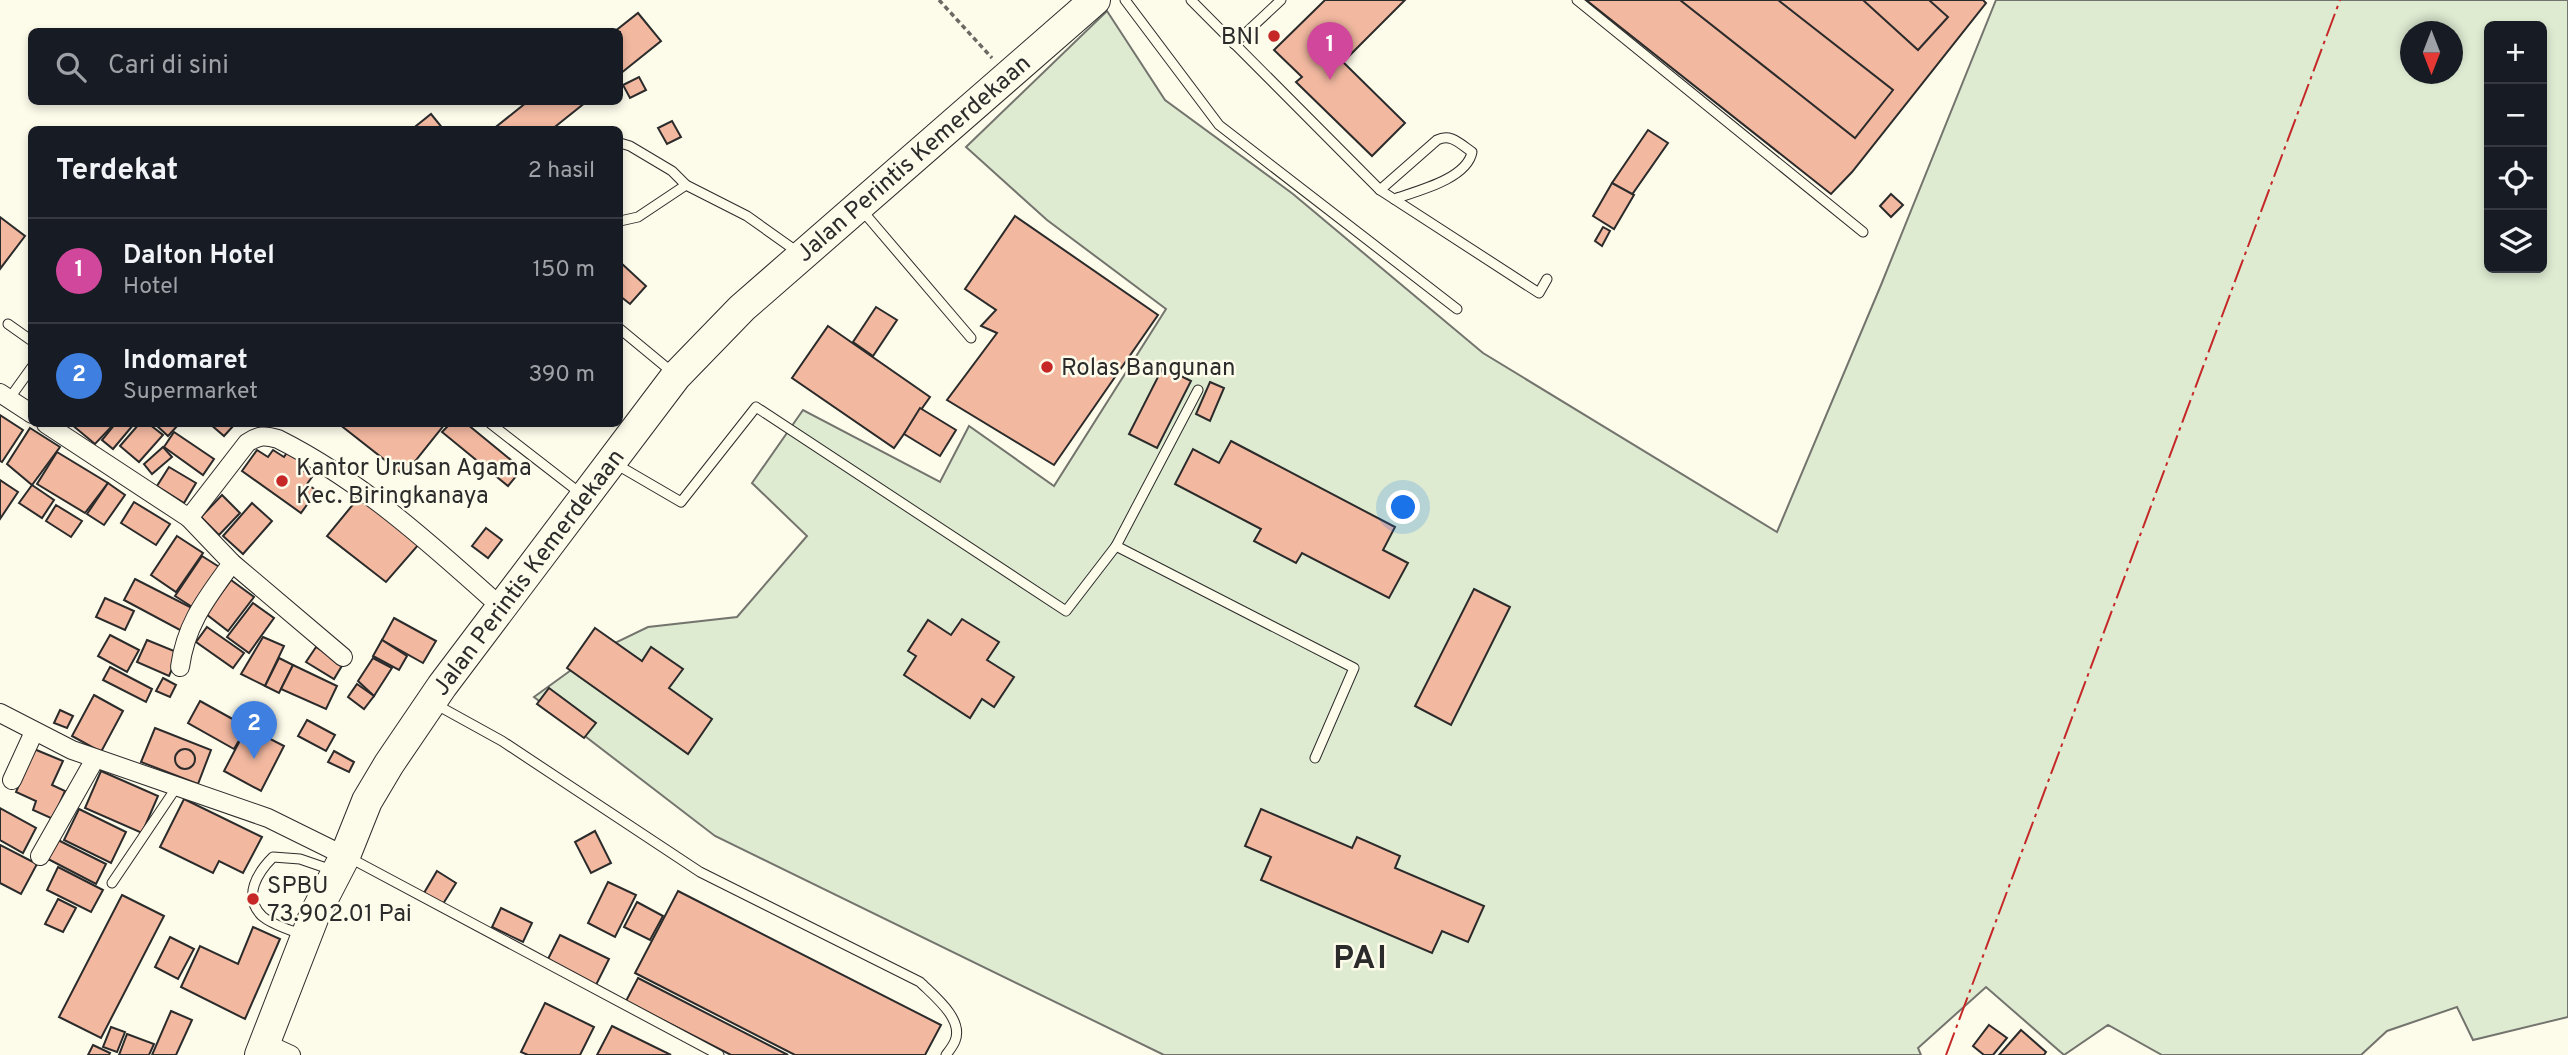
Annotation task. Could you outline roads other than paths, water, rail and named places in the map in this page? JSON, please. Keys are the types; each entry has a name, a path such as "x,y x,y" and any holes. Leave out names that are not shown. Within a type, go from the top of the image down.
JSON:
{"highway":[{"name":"Jalan Perintis Kemerdekaan","path":"272,1051 306,936 341,864 367,801 431,702 676,376 742,308 1095,0"}],"street":[{"path":"5,396 28,411"},
{"path":"51,427 189,518 232,563 343,657"},
{"path":"189,518 247,443 265,435 298,449 383,505 501,607"},
{"path":"180,667 183,644 196,616 232,563"},
{"path":"0,713 34,732 95,759 268,818 341,864"},
{"path":"12,780 34,732"},
{"path":"40,856 95,759"}],"lane":[{"path":"1125,0 1219,125 1457,309"},
{"path":"1191,0 1380,190 1539,293 1546,279"},
{"path":"1234,44 1281,0"},
{"path":"1577,0 1863,232"},
{"path":"1380,190 1445,136 1472,152 1463,170 1429,187 1394,199"},
{"path":"623,144 672,171 686,185 747,216 802,255"},
{"path":"623,220 638,217 686,185"},
{"path":"859,207 971,338"},
{"path":"8,324 28,338"},
{"path":"623,332 676,376"},
{"path":"5,396 28,371"},
{"path":"611,461 681,502 756,407 1066,611 1116,546 1198,390"},
{"path":"495,427 585,496"},
{"path":"1116,546 1354,668 1315,758"},
{"path":"431,702 502,741 701,872 920,982 945,1007 957,1028 956,1040 946,1055"},
{"path":"112,883 176,788"},
{"path":"306,936 262,916 254,904 252,890 260,870 274,857 341,864 719,1055"}],"place":[{"name":"BNI","path":"1274,36"},
{"name":"Dalton Hotel","path":"1330,80"},
{"name":"Rolas Bangunan","path":"1047,367"},
{"name":"Kantor Urusan Agama Kec. Biringkanaya","path":"282,481"},
{"name":"Indomaret","path":"254,759"},
{"name":"SPBU 73.902.01 Pai","path":"253,899"}],"district":[{"name":"PAI","path":"1361,957"}]}
